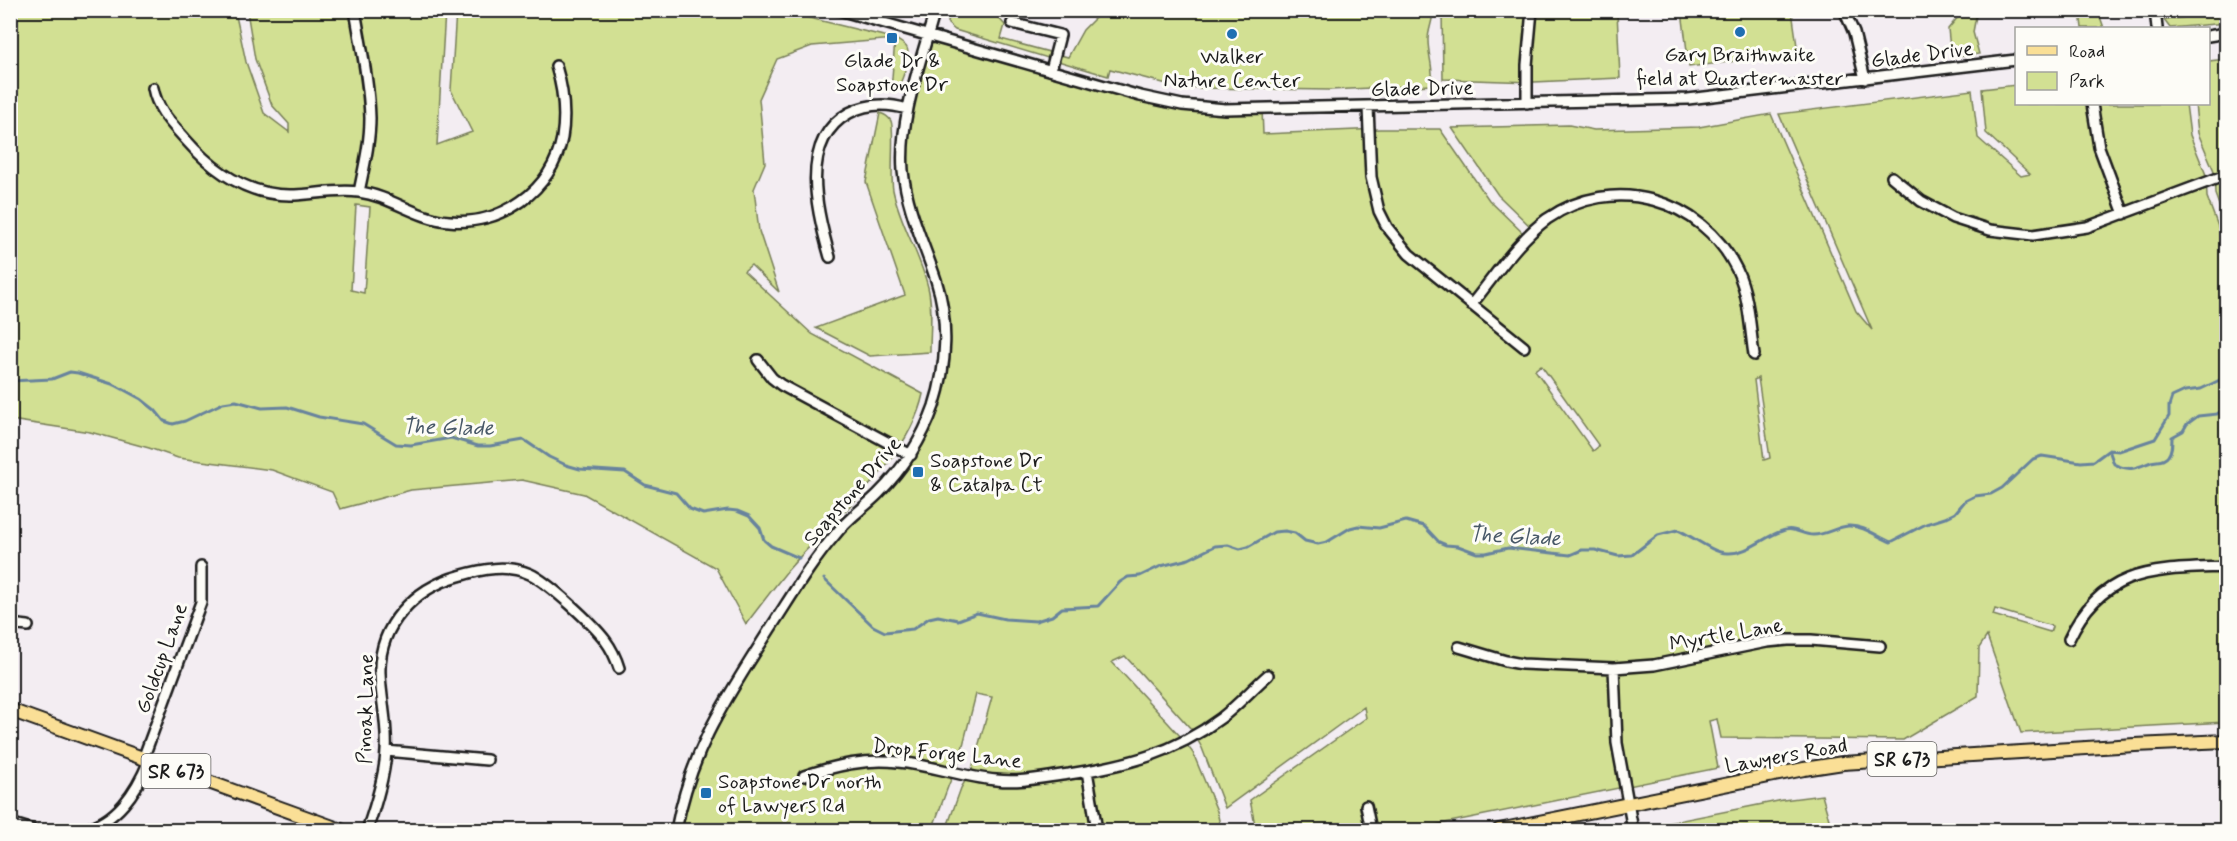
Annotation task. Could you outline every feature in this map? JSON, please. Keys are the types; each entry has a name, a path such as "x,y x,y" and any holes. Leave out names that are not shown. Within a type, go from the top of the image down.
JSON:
{"main road":[{"name":"SR 673","path":"10,710 341,831"},
{"name":"Lawyers Road","path":"1500,831 1804,769 1864,761 2226,741"}],"street":[{"path":"355,10 370,118 359,192"},
{"name":"Glade Drive","path":"839,10 1140,96 1182,105 1225,110 1708,97 2015,60"},
{"name":"Soapstone Drive","path":"676,831 696,757 720,707 816,558 836,534 877,494 910,454 926,426 936,398 943,370 945,336 942,304 906,193 903,148 907,109 935,10"},
{"path":"1527,103 1527,65 1532,10"},
{"path":"1844,10 1854,33 1865,79"},
{"path":"2155,10 2157,27"},
{"path":"1012,23 1060,35 1051,70"},
{"path":"2210,36 2226,33"},
{"path":"153,88 155,98 165,117 202,158 228,178 258,191 276,194 359,192 388,200 434,219 477,220 492,217 521,202 532,193 549,172 562,138 563,101 556,66"},
{"path":"830,257 820,224 816,195 816,165 823,141 836,123 858,109 882,104 907,109"},
{"path":"2092,105 2099,147 2124,214"},
{"path":"1368,107 1371,177 1379,211 1387,227 1409,254 1524,347"},
{"path":"1892,177 1921,201 1940,212 1970,224 2011,234 2048,234 2087,227 2226,175"},
{"path":"1472,305 1532,232 1564,208 1593,198 1628,196 1645,198 1662,202 1692,217 1705,228 1727,254 1742,282 1754,355"},
{"path":"758,360 781,385 910,454"},
{"name":"Goldcup Lane","path":"82,831 98,825 124,805 141,781 146,760 201,602 201,567"},
{"path":"2069,639 2074,628 2099,598 2124,579 2154,571 2226,567"},
{"name":"Pinoak Lane","path":"367,831 386,751 380,672 385,642 399,615 411,602 436,584 488,569 505,568 523,571 542,580 604,639 619,668"},
{"path":"10,624 28,626"},
{"name":"Myrtle Lane","path":"1459,647 1506,662 1614,668 1654,665 1767,642 1788,640 1880,646"},
{"path":"1614,668 1617,743 1633,831"},
{"name":"Drop Forge Lane","path":"804,776 843,765 882,760 1006,781 1087,771 1136,761 1180,744 1221,718 1268,675"},
{"path":"386,751 487,760"},
{"path":"1087,771 1097,831"},
{"path":"1366,806 1371,831"},
{"path":"10,824 33,831"}],"green space":[{"path":"11,11 235,11 246,62 264,113 289,132 289,124 272,105 255,59 247,11 445,11 437,145 472,132 451,90 456,11 781,11 896,39 907,48 908,57 905,69 896,90 891,91 895,39 812,46 777,59 759,99 765,163 754,189 759,231 779,292 751,265 744,271 812,334 923,394 915,419 902,444 886,466 788,570 746,624 716,568 584,494 522,480 411,490 340,509 332,492 272,470 178,458 90,432 11,420","holes":["356,205 370,207 364,293 351,290"]},
{"path":"949,11 992,11 1005,25 1001,39 1068,57 1083,30 1102,11 1433,11 1428,40 1432,85 1330,90 1199,88 1167,84 1110,69 1108,76 955,30 948,24"},
{"path":"1442,11 1617,11 1620,78 1534,82 1443,79"},
{"name":"Gary Braithwaite field at Quartermaster","path":"1682,11 1792,11 1798,53 1689,67"},
{"path":"1963,11 1977,11 1973,32 1979,54 1951,58 1948,29"},
{"path":"2080,11 2098,11 2104,27 2082,27"},
{"path":"2226,12 2226,23 2169,27 2164,20"},
{"path":"928,36 1140,96 1262,109 1263,134 1440,129 1489,200 1527,237 1534,230 1498,195 1452,128 1569,125 1594,130 1699,127 1771,114 1856,311 1872,330 1779,114 1972,90 1978,138 2021,176 2030,174 1986,133 1982,89 2015,85 2015,105 2186,105 2190,135 2206,175 2207,197 2226,248 2226,722 2021,733 1987,636 1979,648 1978,696 1903,740 1721,738 1717,719 1709,721 1718,768 1410,830 1256,830 1250,800 1366,718 1364,707 1225,808 1202,748 1192,730 1125,656 1112,662 1193,753 1217,811 1221,830 946,830 961,788 972,769 992,697 976,694 958,765 932,830 676,830 696,757 816,558 900,468 938,392 944,316 909,205 903,137","holes":["1541,365 1599,446 1593,451 1535,370","1758,378 1770,458 1764,460 1754,380","1995,609 2052,626 2052,627 2050,632 1993,615"]},
{"path":"2226,59 2226,224 2215,194 2214,171 2198,133 2195,105 2210,105 2210,61"},
{"path":"880,113 891,121 893,190 930,295 930,352 870,356 816,328 905,295 866,182"},
{"path":"1822,795 1832,830 1647,830 1647,827 1783,800"}],"waterway":[{"name":"The Glade","path":"10,381 52,379 70,372 78,373 115,385 141,399 164,421 173,424 185,421 223,403 236,401 262,408 287,407 319,417 363,424 396,444 411,445 451,438 478,446 490,446 524,440 549,457 566,465 580,469 625,472 645,485 676,493 690,509 703,514 728,510 749,516 760,528 764,540 771,546 799,558"},
{"name":"The Glade","path":"824,579 873,626 885,632 913,629 929,618 938,616 958,620 977,613 1005,619 1036,621 1052,616 1062,608 1098,606 1120,582 1128,577 1140,576 1161,566 1189,559 1215,546 1228,545 1240,549 1274,532 1285,531 1295,533 1305,541 1318,544 1327,542 1350,528 1358,526 1379,528 1406,521 1424,526 1439,542 1477,553 1508,548 1570,555 1582,550 1595,550 1618,556 1632,555 1658,535 1678,530 1709,547 1727,553 1742,551 1786,530 1813,535 1854,526 1891,542 1926,524 1955,513 1965,501 1975,496 1991,494 2002,488 2033,459 2042,456 2081,462 2094,461 2109,450 2119,451 2155,439 2169,416 2172,397 2185,391 2201,389 2226,377"},
{"name":"The Glade","path":"2109,450 2114,464 2124,468 2133,468 2162,460 2170,452 2172,437 2183,431 2187,424 2198,416 2217,414 2226,408"}],"place":[{"name":"Gary Braithwaite field at Quartermaster","path":"1740,32"},
{"name":"Walker Nature Center","path":"1232,34"},
{"name":"Glade Dr & Soapstone Dr","path":"892,38"},
{"name":"Soapstone Dr & Catalpa Ct","path":"918,472"},
{"name":"Soapstone Dr north of Lawyers Rd","path":"706,793"}]}
